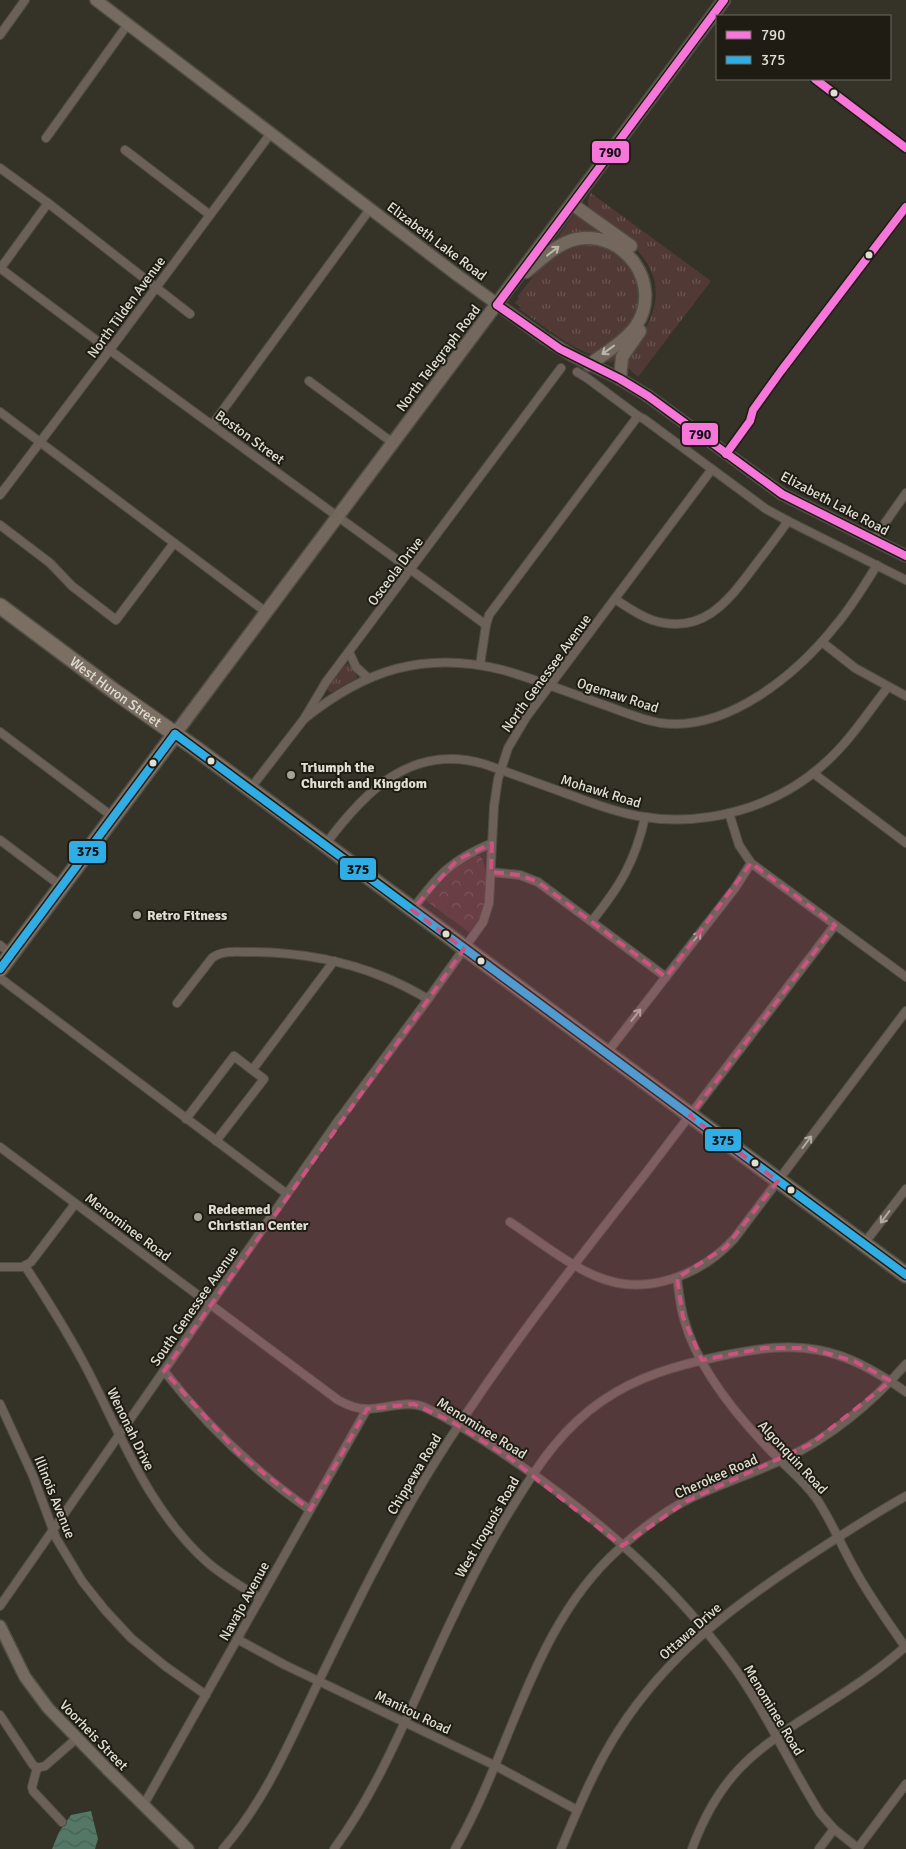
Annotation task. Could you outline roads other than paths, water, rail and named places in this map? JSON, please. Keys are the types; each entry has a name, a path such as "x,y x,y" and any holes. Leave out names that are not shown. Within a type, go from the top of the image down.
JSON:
{"highway":[{"name":"West Huron Street","path":"0,606 906,1275"},
{"path":"0,969 6,949 61,886 175,734"}],"main road":[{"name":"Elizabeth Lake Road","path":"96,0 497,305 552,344 620,379 658,403 782,494 906,556"},
{"name":"North Telegraph Road","path":"175,734 724,0"},
{"path":"572,204 631,246 642,258 650,276 653,294 650,312 643,328 624,354 620,379"},
{"path":"514,281 558,247 575,240 590,238 606,241 618,246 632,258 640,272 645,289 641,315 628,334 589,364"},
{"name":"Voorheis Street","path":"0,1626 14,1658 30,1685 48,1708 76,1739 188,1849"}],"street":[{"path":"0,35 25,0"},
{"path":"46,138 128,24"},
{"name":"North Tilden Avenue","path":"0,495 110,352 271,133"},
{"path":"125,150 210,214"},
{"path":"0,168 190,314"},
{"path":"0,268 48,203"},
{"path":"212,424 370,209"},
{"name":"Boston Street","path":"0,268 110,352 212,424 486,625"},
{"name":"Osceola Drive","path":"250,789 304,719 326,682 562,368"},
{"path":"577,372 759,504 788,521 906,580"},
{"path":"309,381 393,443"},
{"path":"0,412 266,612"},
{"path":"480,665 486,625 492,610 638,416"},
{"name":"North Genessee Avenue","path":"464,949 483,922 488,911 494,801 500,770 508,748 518,730 550,686 712,469"},
{"path":"873,540 906,493"},
{"path":"615,599 642,616 661,622 686,622 704,617 719,609 732,597 788,521"},
{"path":"0,525 50,563 72,586 116,620 174,543"},
{"name":"Ogemaw Road","path":"304,719 331,698 368,678 396,668 454,662 503,670 650,721 670,724 691,723 722,715 752,699 789,672 822,642 846,613 877,565"},
{"path":"822,642 847,663 906,696"},
{"path":"349,652 354,664 368,678"},
{"name":"Mohawk Road","path":"325,845 360,800 382,782 406,770 429,762 450,759 474,761 607,808 645,817 684,820 729,813 769,799 813,773 839,749 888,686"},
{"path":"0,732 113,817"},
{"path":"813,773 906,843"},
{"path":"729,813 739,845 751,862 906,978"},
{"path":"592,921 629,868 640,840 645,817"},
{"path":"0,840 61,886"},
{"path":"412,910 434,881 447,868 462,857 492,843"},
{"path":"606,1054 735,888 751,862"},
{"path":"491,872 532,878 666,977"},
{"name":"Chippewa Road","path":"223,1849 243,1825 264,1791 380,1557 458,1425 521,1334 835,925"},
{"name":"South Genessee Avenue","path":"0,1606 335,1125 464,949"},
{"path":"177,1003 210,959 220,954 254,952 282,953 334,961 384,977 428,999"},
{"path":"256,1065 334,961"},
{"path":"0,978 287,1194"},
{"path":"510,1222 599,1278 625,1284 651,1284 677,1278 707,1263 726,1247 749,1221 906,1011"},
{"path":"186,1119 234,1056 264,1079 216,1141"},
{"name":"Menominee Road","path":"0,1149 338,1400 355,1407 367,1409 410,1404 418,1405 458,1425 533,1474 578,1508 664,1586 705,1631 744,1682 778,1736 817,1807 834,1829 859,1849"},
{"path":"863,1245 906,1189"},
{"path":"0,1267 25,1266 33,1259 76,1204"},
{"name":"Wenonah Drive","path":"25,1266 77,1350 144,1484 181,1534 214,1568 260,1598"},
{"name":"Algonquin Road","path":"677,1278 684,1321 702,1360 720,1390 736,1412 814,1495 869,1594 906,1647"},
{"name":"West Iroquois Road","path":"334,1849 372,1790 466,1590 495,1535 533,1474 563,1434 580,1418 607,1398 646,1376 702,1360 764,1348 786,1346 829,1352 854,1361 891,1381 906,1392"},
{"name":"Cherokee Road","path":"455,1849 477,1808 496,1766 541,1657 563,1616 586,1583 622,1546 657,1519 687,1500 780,1460 833,1430 865,1405 906,1364"},
{"path":"164,1371 196,1410 232,1447 266,1477 310,1510"},
{"name":"Illinois Avenue","path":"0,1404 28,1462 54,1531 77,1573 111,1617 154,1657 206,1695"},
{"name":"Navajo Avenue","path":"143,1806 367,1409"},
{"name":"Ottawa Drive","path":"561,1849 602,1757 634,1708 676,1657 705,1631 760,1588 838,1537 906,1496"},
{"name":"Manitou Road","path":"237,1639 319,1681 496,1766 577,1810"},
{"path":"692,1849 706,1817 724,1787 749,1759 778,1736 863,1680 906,1647"},
{"path":"0,1715 33,1765 37,1768"},
{"path":"37,1768 45,1766 76,1739"},
{"path":"37,1768 32,1786 34,1791 62,1822"},
{"path":"859,1849 906,1784"},
{"path":"819,1849 834,1829"}],"water":[{"path":"91,1811 98,1839 95,1849 52,1849 59,1832 71,1815"}],"place":[{"name":"Triumph the Church and Kingdom","path":"291,775"},
{"name":"Retro Fitness","path":"137,915"},
{"name":"Redeemed Christian Center","path":"198,1217"}]}
